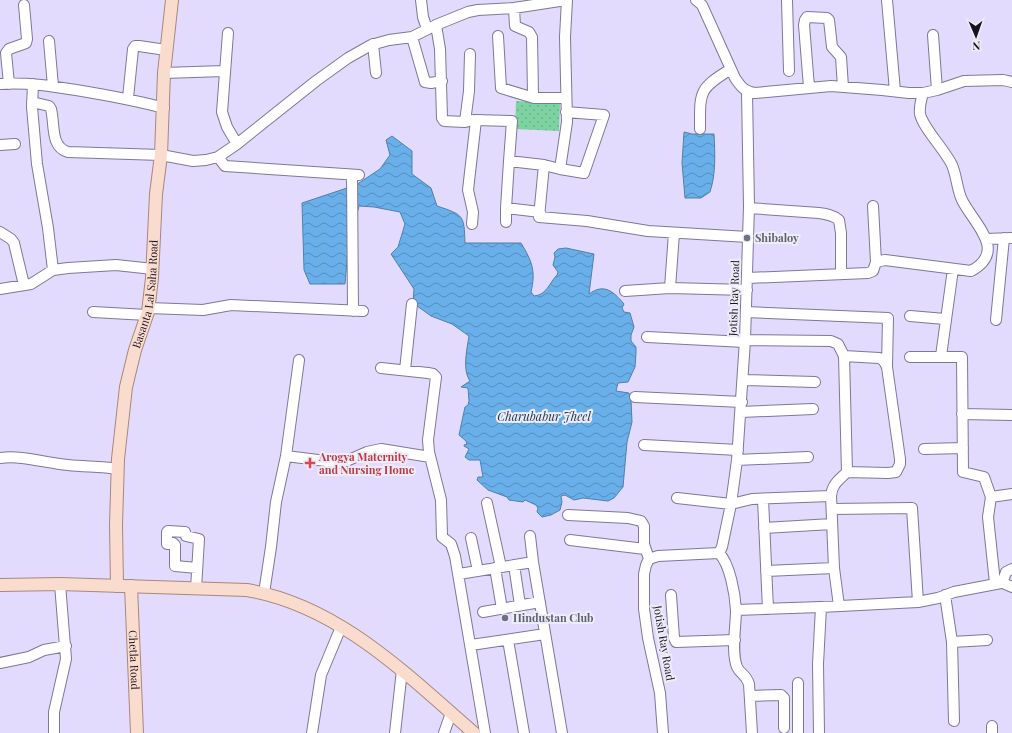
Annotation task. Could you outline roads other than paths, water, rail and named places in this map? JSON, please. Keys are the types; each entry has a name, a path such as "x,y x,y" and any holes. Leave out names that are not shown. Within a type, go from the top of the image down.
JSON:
{"main road":[{"name":"Basanta Lal Saha Road","path":"117,586 116,525 121,424 126,387 134,350 148,311 153,270 156,194 161,155 164,108 164,73 172,0"},
{"path":"0,585 60,584 132,586 247,590 264,593 289,601 341,627 402,670 474,733"},
{"name":"Chetla Road","path":"132,586 137,733"}],"street":[{"path":"421,0 423,17 432,27 440,49 442,118 444,121 512,121 506,222"},
{"path":"32,102 49,106 51,109 56,140 58,146 62,150 68,152 161,155 184,158 193,161 206,160 218,157 237,144 316,81 348,58 373,44 412,37 468,12 478,5 514,8 534,2 567,0 565,37 567,122 560,169"},
{"path":"698,0 702,5 740,86 747,92 755,93 809,87 843,87 923,93 964,81 1003,80 1012,82"},
{"path":"787,0 789,71"},
{"path":"887,0 895,91"},
{"path":"24,5 27,39 26,44 9,49 6,53 5,84 53,86 128,98 164,108"},
{"path":"514,8 515,26 529,32 532,37 534,98"},
{"path":"809,87 804,25 807,17 811,16 827,18 829,20 832,47 841,57 843,87"},
{"path":"228,33 222,112 226,127 237,144"},
{"path":"933,34 937,90"},
{"path":"498,36 501,88 534,98 566,98"},
{"path":"412,37 425,82 431,83 442,81"},
{"path":"49,41 53,86"},
{"path":"373,44 376,73"},
{"path":"128,98 133,49 135,46 166,50"},
{"path":"470,54 468,190 472,212 472,224"},
{"path":"700,129 700,103 704,89 716,78 731,69"},
{"path":"164,73 224,71"},
{"path":"33,84 32,102 39,175 53,270"},
{"name":"Jotish Ray Road","path":"719,553 722,546 731,504 737,455 743,380 749,208 747,92"},
{"path":"876,262 885,260 970,271 984,261 988,254 986,238 982,229 959,195 953,168 922,121 920,108 923,93"},
{"path":"509,161 584,173 604,114 566,112"},
{"path":"0,145 15,144"},
{"path":"218,157 225,166 356,175 352,311"},
{"path":"159,172 168,162 184,158"},
{"path":"544,166 539,217 587,221 648,232 748,237"},
{"path":"747,278 868,273 873,271 876,262 872,206"},
{"path":"506,208 540,212"},
{"path":"749,208 819,213 829,215 839,220 842,233 841,274"},
{"path":"0,232 11,239 14,243 24,285"},
{"path":"670,288 674,233"},
{"path":"986,238 1008,238 996,320"},
{"path":"0,287 31,284 53,270 68,268 116,265 153,270"},
{"path":"941,356 953,269"},
{"path":"625,291 670,288 747,290"},
{"path":"405,370 412,304"},
{"path":"92,312 203,310 232,305 363,311"},
{"path":"746,312 888,318 887,367 900,458 898,469 896,472 888,473 846,472"},
{"path":"910,316 945,319"},
{"path":"647,337 745,341 831,341 838,344 844,356 846,472 834,484 831,496 834,568 839,606"},
{"path":"844,356 882,358 887,367"},
{"path":"910,357 962,357 963,472 984,477 990,497 988,516 999,582"},
{"path":"264,593 276,502 286,456 299,360"},
{"path":"381,368 433,374 436,377 428,440 430,457 441,500 442,537 451,544 453,548 459,574 486,733"},
{"path":"743,380 815,382"},
{"path":"635,397 741,407 813,409"},
{"path":"962,414 1012,415"},
{"path":"644,445 737,455 808,457"},
{"path":"924,449 963,448"},
{"path":"286,456 342,463 367,452 381,450 430,457"},
{"path":"0,458 10,456 22,457 67,465 101,466 118,469"},
{"path":"990,497 1012,494"},
{"path":"677,498 731,504 744,500 763,498 831,496"},
{"path":"763,498 768,609"},
{"path":"487,503 498,568 502,609"},
{"path":"832,509 912,508 918,602"},
{"path":"568,515 628,518 641,521 644,526 644,544 647,554"},
{"path":"764,528 832,524"},
{"path":"196,589 197,568 198,539 186,536 185,532 168,531 167,544 173,543 175,545 175,566 197,568"},
{"path":"530,536 533,562 562,733"},
{"path":"471,538 478,571"},
{"path":"570,540 658,556 719,553 722,556 735,594 735,664 738,670 748,678 750,684 752,733"},
{"name":"Jotish Ray Road","path":"647,554 644,574 644,609 648,638 660,692 663,733"},
{"path":"459,574 533,562"},
{"path":"514,565 520,606"},
{"path":"766,571 834,568"},
{"path":"999,582 1006,572 1012,569"},
{"path":"736,610 918,602 999,582 1012,586"},
{"path":"54,733 54,712 64,669 66,646 60,584"},
{"path":"671,595 674,638 676,642 735,640"},
{"path":"944,595 952,642 954,720"},
{"path":"483,612 540,602"},
{"path":"819,733 818,664 821,607"},
{"path":"312,733 321,675 341,627"},
{"path":"471,644 545,634"},
{"path":"508,640 517,685 524,733"},
{"path":"952,642 987,640"},
{"path":"0,663 29,657 44,650 66,646"},
{"path":"395,733 402,670"},
{"path":"798,683 798,733"},
{"path":"750,696 781,695 784,698 784,728"},
{"path":"444,733 451,713"}],"water":[{"path":"684,132 692,134 714,134 715,163 712,185 710,192 701,198 685,198 682,163"},
{"name":"Charubabur Jheel","path":"392,136 412,151 412,174 431,188 437,206 453,212 461,217 464,227 465,243 521,243 532,266 533,278 531,292 534,296 545,291 557,275 558,272 553,265 555,257 554,253 558,249 566,248 594,254 589,294 599,289 604,289 612,292 620,299 624,304 622,308 624,312 630,313 634,327 631,335 631,341 636,347 635,367 628,382 618,383 616,391 629,393 631,400 632,422 627,442 623,487 614,498 608,501 583,498 574,500 565,495 561,496 562,502 560,510 551,515 542,517 537,512 538,508 536,505 525,500 523,502 509,500 507,497 488,490 477,480 478,477 483,477 480,460 469,460 465,457 469,449 464,446 467,444 466,441 459,435 465,407 468,405 469,401 468,388 461,387 470,381 466,371 466,353 469,336 452,324 431,316 413,303 414,289 391,254 398,247 405,224 400,212 359,206 348,249 345,284 310,284 304,270 302,203 356,185 380,169 390,155 386,140"}],"place":[{"name":"Shibaloy","path":"747,238"},
{"name":"Arogya Maternity and Nursing Home","path":"310,463"},
{"name":"Hindustan Club","path":"505,618"}]}
